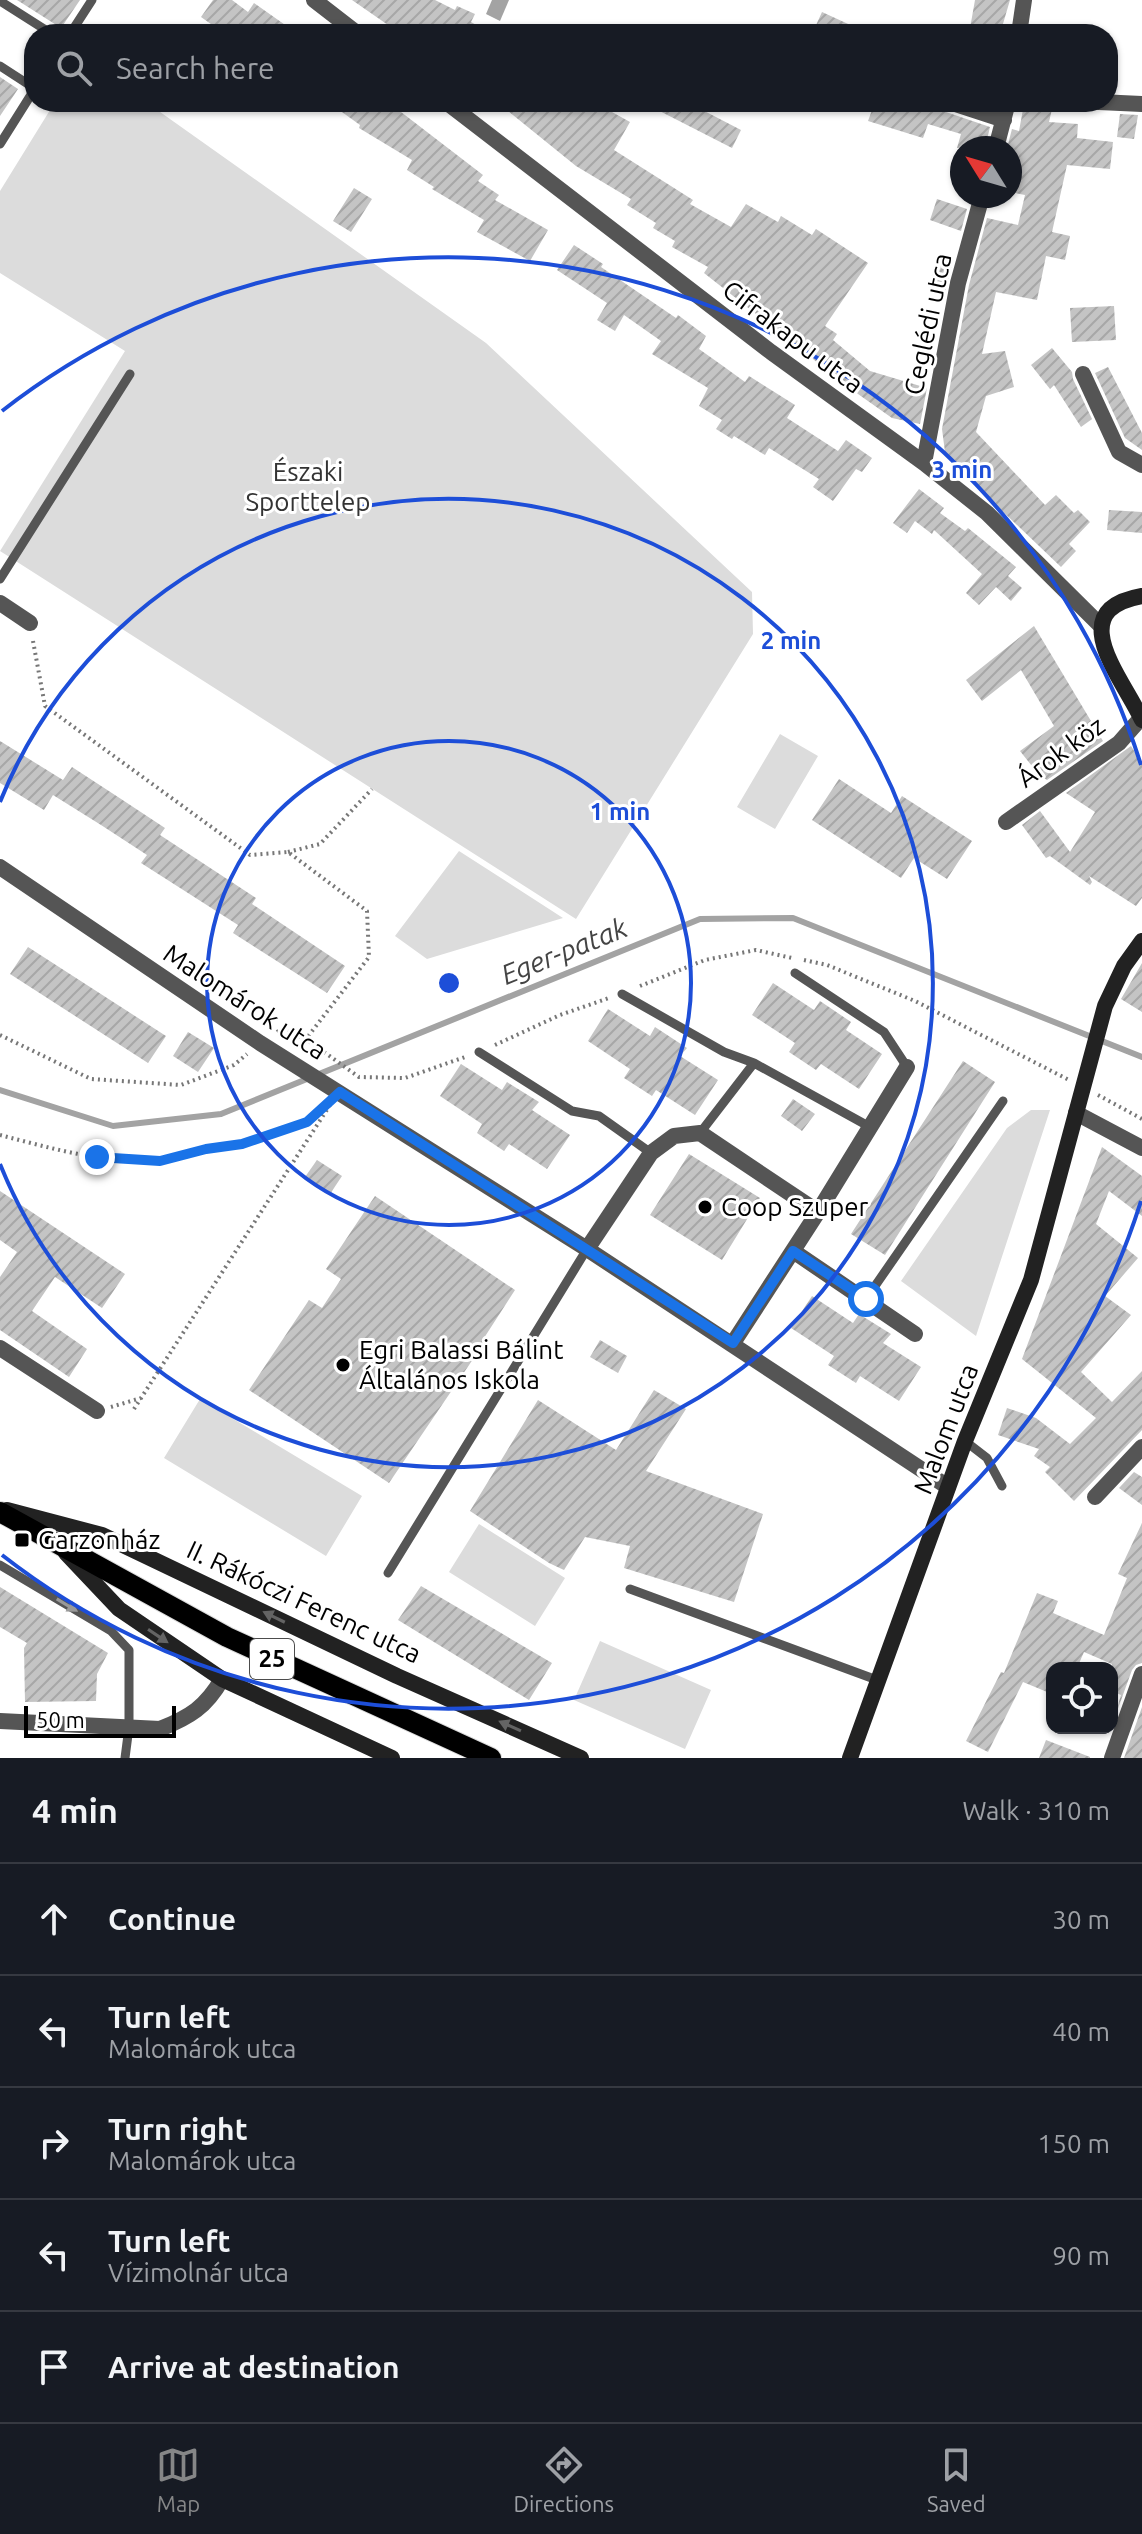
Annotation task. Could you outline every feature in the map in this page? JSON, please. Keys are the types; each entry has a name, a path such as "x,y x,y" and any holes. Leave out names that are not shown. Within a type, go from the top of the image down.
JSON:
{"main road":[{"path":"1142,596 1122,600 1109,607 1099,624 1104,647 1142,719"},
{"name":"Malom utca","path":"850,1758 965,1441 1031,1280 1105,1006 1124,966 1142,941"},
{"name":"II. Rákóczi Ferenc utca","path":"0,1510 227,1637 491,1758"},
{"name":"II. Rákóczi Ferenc utca","path":"0,1510 102,1535 397,1676 581,1758"},
{"name":"II. Rákóczi Ferenc utca","path":"60,1546 119,1609 222,1679 392,1758"}],"street":[{"path":"314,0 345,24"},
{"path":"1020,24 1024,0"},
{"path":"1118,103 1142,104"},
{"name":"Cifrakapu utca","path":"459,112 771,352 924,463 987,513 1099,624"},
{"path":"980,112 1004,120"},
{"path":"999,136 1006,112"},
{"name":"Ceglédi utca","path":"924,463 958,283 979,208"},
{"path":"1083,374 1119,452 1142,465"},
{"path":"0,603 30,623"},
{"name":"Árok köz","path":"1006,822 1119,743 1142,719"},
{"name":"Malomárok utca","path":"0,867 337,1096 587,1249 948,1487"},
{"path":"733,1343 907,1067"},
{"path":"1076,1113 1142,1148"},
{"path":"587,1249 651,1153 674,1136 700,1133 818,1212"},
{"path":"793,1251 915,1334"},
{"path":"0,1348 97,1411"},
{"path":"1095,1497 1142,1447"},
{"path":"1112,1758 1138,1694 1142,1674"},
{"path":"0,1721 160,1729 183,1720 210,1700 222,1679"}],"lane":[{"path":"76,24 92,0"},
{"path":"0,1 36,24"},
{"path":"0,66 24,82"},
{"path":"0,144 3,132 24,103"},
{"path":"0,579 130,374"},
{"path":"795,973 884,1032 907,1067"},
{"path":"622,994 724,1052 754,1063 870,1127"},
{"path":"479,1052 572,1111 599,1116 651,1153"},
{"path":"700,1133 754,1063"},
{"path":"866,1299 1003,1101"},
{"path":"388,1573 587,1249"},
{"path":"965,1441 987,1458 1002,1486"},
{"path":"0,1565 111,1631 129,1650 129,1727 125,1758"},
{"path":"630,1589 877,1680"}],"path":[{"path":"30,623 45,706 250,855 288,852 320,844 372,789"},
{"path":"288,852 367,911 369,957 306,1039 359,1077 405,1078 479,1052 560,1015 705,960 756,950 827,965 915,1001 1142,1119"},
{"path":"0,1035 91,1079 181,1085 234,1065"},
{"path":"0,1135 97,1157 160,1161 206,1149 242,1144 307,1122 337,1096"},
{"path":"134,1409 337,1096"},
{"path":"97,1411 141,1398"}],"green space":[{"name":"Északi Sporttelep","path":"49,112 160,112 486,343 752,592 753,634 576,919 0,551 125,351 0,273 0,191"},
{"path":"780,734 818,756 775,829 737,807"},
{"path":"459,851 563,918 427,959 395,936"},
{"path":"1031,1110 1050,1110 976,1336 901,1281 1007,1128"},
{"path":"200,1399 362,1496 326,1556 164,1458"},
{"path":"479,1524 565,1578 535,1626 449,1572"},
{"path":"600,1641 711,1690 685,1749 574,1700"}],"shaded area":[{"path":"492,0 509,0 500,21 486,14"}],"building":[{"path":"17,0 80,0 64,24 55,24"},
{"path":"213,0 232,0 248,12 254,3 284,24 211,24 201,17"},
{"path":"352,0 435,0 455,10 457,6 475,14 471,22 474,24 387,24"},
{"path":"975,0 1010,0 1003,24 971,24"},
{"path":"822,12 848,24 817,24"},
{"path":"0,77 18,89 0,116"},
{"path":"342,112 401,112 483,175 478,181 499,195 495,200 548,230 530,261 477,232 484,220 407,170 412,160 359,128 360,125"},
{"path":"509,112 612,112 630,122 614,150 693,200 690,204 731,227 746,204 778,222 781,216 812,235 816,229 868,263 825,326 837,334 833,340 870,371 927,388 920,424 892,418 858,394 820,360 818,363 704,273 708,267 672,247 675,241 653,228 656,223 627,205 631,199 576,166"},
{"path":"662,112 706,112 741,130 732,148"},
{"path":"871,112 946,112 990,127 988,136 960,136 928,124 923,138 868,121"},
{"path":"1023,112 1051,112 1049,122 1078,124 1077,138 1113,142 1110,169 1067,165 1052,232 1070,236 1065,260 1046,256 1037,300 996,292 982,354 1005,351 1014,387 986,396 976,432 1045,505 1056,495 1074,513 1078,510 1090,522 1069,544 1076,551 1061,567 953,464 945,452 942,429 969,285 987,218 1018,225 1022,208 1025,195 1022,194 1022,136 1010,136 1012,129 1019,131"},
{"path":"1120,114 1138,115 1134,139 1117,137"},
{"path":"354,188 372,199 351,232 333,221"},
{"path":"937,199 950,203 950,208 967,209 961,231 930,220"},
{"path":"574,245 603,264 601,267 706,336 699,349 745,382 749,376 795,405 787,418 838,451 846,440 872,458 862,472 856,469 833,501 813,487 819,479 769,448 765,455 716,429 722,420 699,406 708,388 652,354 661,341 624,315 615,331 597,320 607,303 557,270"},
{"path":"937,260 952,264 945,293 928,287"},
{"path":"1114,306 1116,340 1072,342 1070,308"},
{"path":"1052,348 1072,372 1092,419 1081,427 1054,385 1050,389 1031,365"},
{"path":"1108,367 1142,433 1142,450 1125,438 1095,373"},
{"path":"919,489 944,508 940,513 965,531 968,528 1016,567 1008,576 1022,588 1011,601 996,587 979,605 966,593 982,574 934,530 932,534 915,521 907,533 893,523"},
{"path":"1109,510 1142,512 1142,533 1107,530"},
{"path":"1034,626 1103,741 1047,780 1039,775 1020,751 1054,726 1021,670 982,701 966,680"},
{"path":"0,741 63,780 72,767 118,797 165,828 160,835 256,898 252,904 345,966 327,993 233,933 238,925 141,863 147,855 101,825 53,795 44,810 0,783"},
{"path":"1131,746 1142,763 1142,898 1136,906 1089,876 1090,885 1050,856 1046,858 1022,825 1040,811 1070,852 1095,812 1066,793"},
{"path":"839,779 891,813 902,796 972,841 947,879 914,858 901,878 812,820"},
{"path":"28,947 166,1036 148,1063 10,974"},
{"path":"1142,963 1142,1012 1121,999"},
{"path":"773,983 814,1010 820,1001 851,1022 846,1030 882,1054 859,1089 821,1064 816,1070 789,1052 795,1043 752,1015"},
{"path":"608,1009 650,1036 655,1027 687,1048 680,1056 718,1080 695,1115 656,1090 652,1096 624,1078 630,1069 588,1041"},
{"path":"188,1032 214,1048 198,1072 173,1056"},
{"path":"963,1061 995,1082 885,1255 851,1234"},
{"path":"461,1064 502,1090 507,1082 539,1102 532,1110 570,1135 547,1169 509,1144 504,1151 477,1133 482,1124 440,1096"},
{"path":"793,1099 815,1114 802,1131 781,1116"},
{"path":"1102,1147 1142,1176 1142,1216 1109,1191 1096,1224 1138,1258 1105,1296 1131,1315 1081,1372 1112,1402 1142,1371 1142,1430 1074,1501 1045,1472 1050,1467 1034,1456 1039,1449 998,1435 1007,1408 1036,1418 1070,1444 1096,1418 1022,1359"},
{"name":"Coop Szuper","path":"689,1154 760,1198 722,1260 650,1215"},
{"path":"317,1160 342,1176 330,1194 305,1177"},
{"path":"0,1191 125,1274 102,1308 55,1277 32,1311 87,1349 69,1377 0,1330 0,1277 17,1252 0,1240"},
{"path":"375,1196 515,1290 484,1338 486,1340 389,1483 249,1390 309,1300 322,1308 341,1279 326,1269"},
{"path":"812,1296 853,1323 859,1314 891,1334 883,1343 921,1367 899,1401 860,1376 856,1383 828,1365 834,1356 791,1328"},
{"path":"600,1340 627,1356 618,1373 590,1357"},
{"path":"654,1390 686,1409 646,1471 763,1514 734,1602 624,1568 630,1546 585,1537 564,1570 470,1511 538,1400 616,1450"},
{"path":"1134,1472 1142,1477 1142,1505 1119,1488"},
{"path":"1142,1523 1142,1663 1132,1670 1118,1708 1121,1695 1118,1694 1118,1662 1107,1662 1084,1652 1080,1662 1046,1662 1046,1692 1023,1682 988,1752 966,1741 1001,1672 1004,1673 1037,1593 1058,1601 1053,1613 1104,1635 1127,1578 1118,1574"},
{"path":"421,1586 552,1663 529,1700 398,1620"},
{"path":"0,1587 108,1653 97,1674 96,1701 25,1702 24,1648 27,1643 0,1627"},
{"path":"1142,1707 1142,1758 1124,1758"},
{"path":"1046,1740 1090,1757 1090,1758 1039,1758"}],"waterway":[{"name":"Eger-patak","path":"0,1090 113,1126 221,1114 700,919 793,918 1142,1057"}],"place":[{"name":"Coop Szuper","path":"705,1207"},
{"name":"Egri Balassi Bálint Általános Iskola","path":"343,1365"},
{"name":"Garzonház","path":"22,1540"}],"route":[{"path":"97,1157 160,1161 206,1149 242,1144 307,1122 340,1092 733,1343 793,1251 866,1299"}]}
